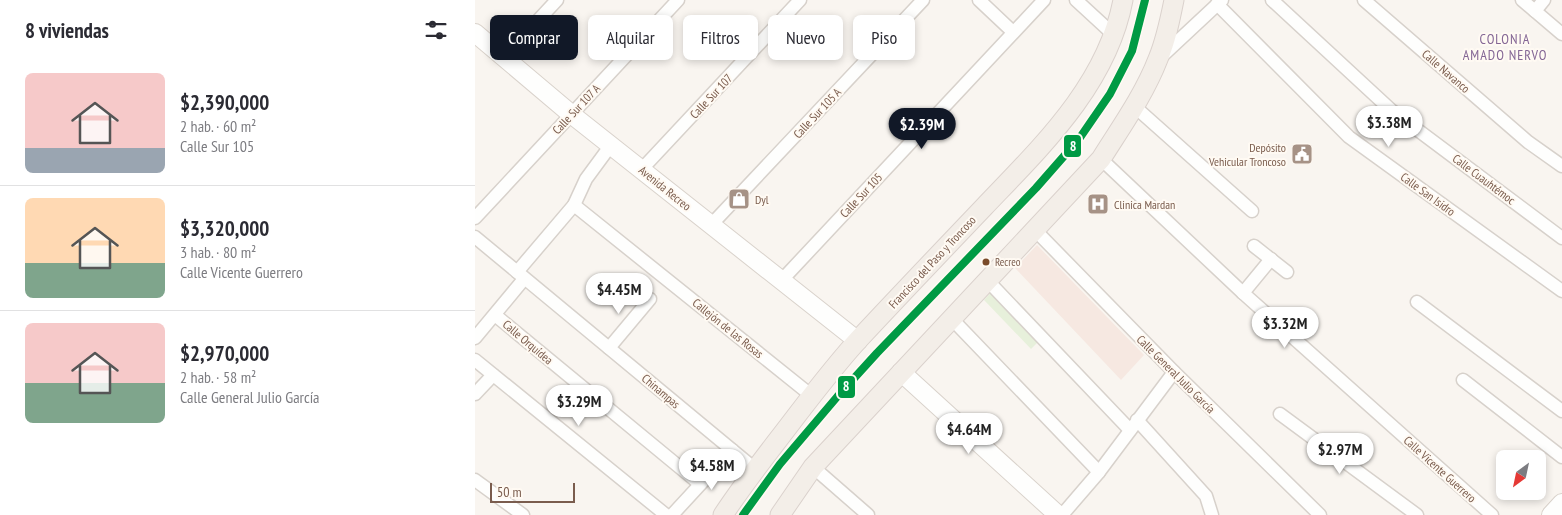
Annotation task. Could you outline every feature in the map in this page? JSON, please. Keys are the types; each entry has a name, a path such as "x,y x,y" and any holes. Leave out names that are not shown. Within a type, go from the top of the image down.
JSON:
{"main road":[{"name":"Francisco del Paso y Troncoso","path":"723,515 755,469 858,341 1068,116 1088,86 1114,35 1123,0"},
{"path":"780,515 813,467 1101,159 1134,106 1158,60 1175,0"}],"street":[{"path":"543,15 557,0"},
{"name":"Calle Sur 107 A","path":"475,218 678,0"},
{"name":"Calle Sur 107","path":"643,169 800,0"},
{"name":"Calle Sur 105 A","path":"711,225 923,0"},
{"path":"979,0 1013,32"},
{"name":"Calle Sur 105","path":"781,281 1044,0"},
{"path":"1076,0 1114,35"},
{"name":"Calle Cuauhtémoc","path":"1272,0 1391,110 1562,238"},
{"name":"Calle Navanco","path":"1364,0 1528,142 1562,166"},
{"path":"1521,0 1562,34"},
{"path":"1535,11 1544,0"},
{"path":"1158,60 1219,2"},
{"name":"Calle San Isidro","path":"1219,2 1349,137 1562,290"},
{"name":"Avenida Recreo","path":"475,33 490,45"},
{"name":"Avenida Recreo","path":"508,60 571,114 643,169 858,341"},
{"path":"1134,106 1252,211"},
{"path":"475,338 495,315 574,204 586,179 611,145"},
{"name":"Calle Vicente Guerrero","path":"1101,159 1243,294 1492,515"},
{"name":"Callejón de las Rosas","path":"574,204 812,396"},
{"name":"Calle General Julio García","path":"1035,230 1174,372 1320,515"},
{"name":"Chinampas","path":"475,238 755,469"},
{"path":"1254,246 1287,272"},
{"path":"1243,294 1271,259"},
{"path":"987,280 1206,496 1211,515"},
{"path":"609,348 650,299"},
{"path":"1417,302 1562,411"},
{"name":"Calle Orquídea","path":"495,315 700,484"},
{"path":"951,318 1099,472"},
{"path":"475,360 666,515"},
{"path":"901,372 1060,515 1099,472 1174,372"},
{"path":"475,394 493,375"},
{"path":"1463,380 1562,458"},
{"path":"1280,414 1417,515"},
{"path":"673,515 731,450"},
{"path":"813,467 868,515"},
{"path":"475,480 523,515"},
{"path":"1551,515 1562,503"}],"shaded area":[{"path":"1037,245 1144,355 1121,380 1015,268"}],"green space":[{"path":"993,290 1041,339 1031,349 984,300"}],"metro line":[{"name":"8","path":"743,515 780,464 837,397 1036,188 1079,139 1110,94 1132,51 1145,0"}],"place":[{"name":"Depósito Vehicular Troncoso","path":"1302,154"},
{"name":"Dyl","path":"739,199"},
{"name":"Clinica Mardan","path":"1098,204"},
{"name":"Recreo","path":"986,262"}],"district":[{"name":"COLONIA AMADO NERVO","path":"1505,48"}]}
